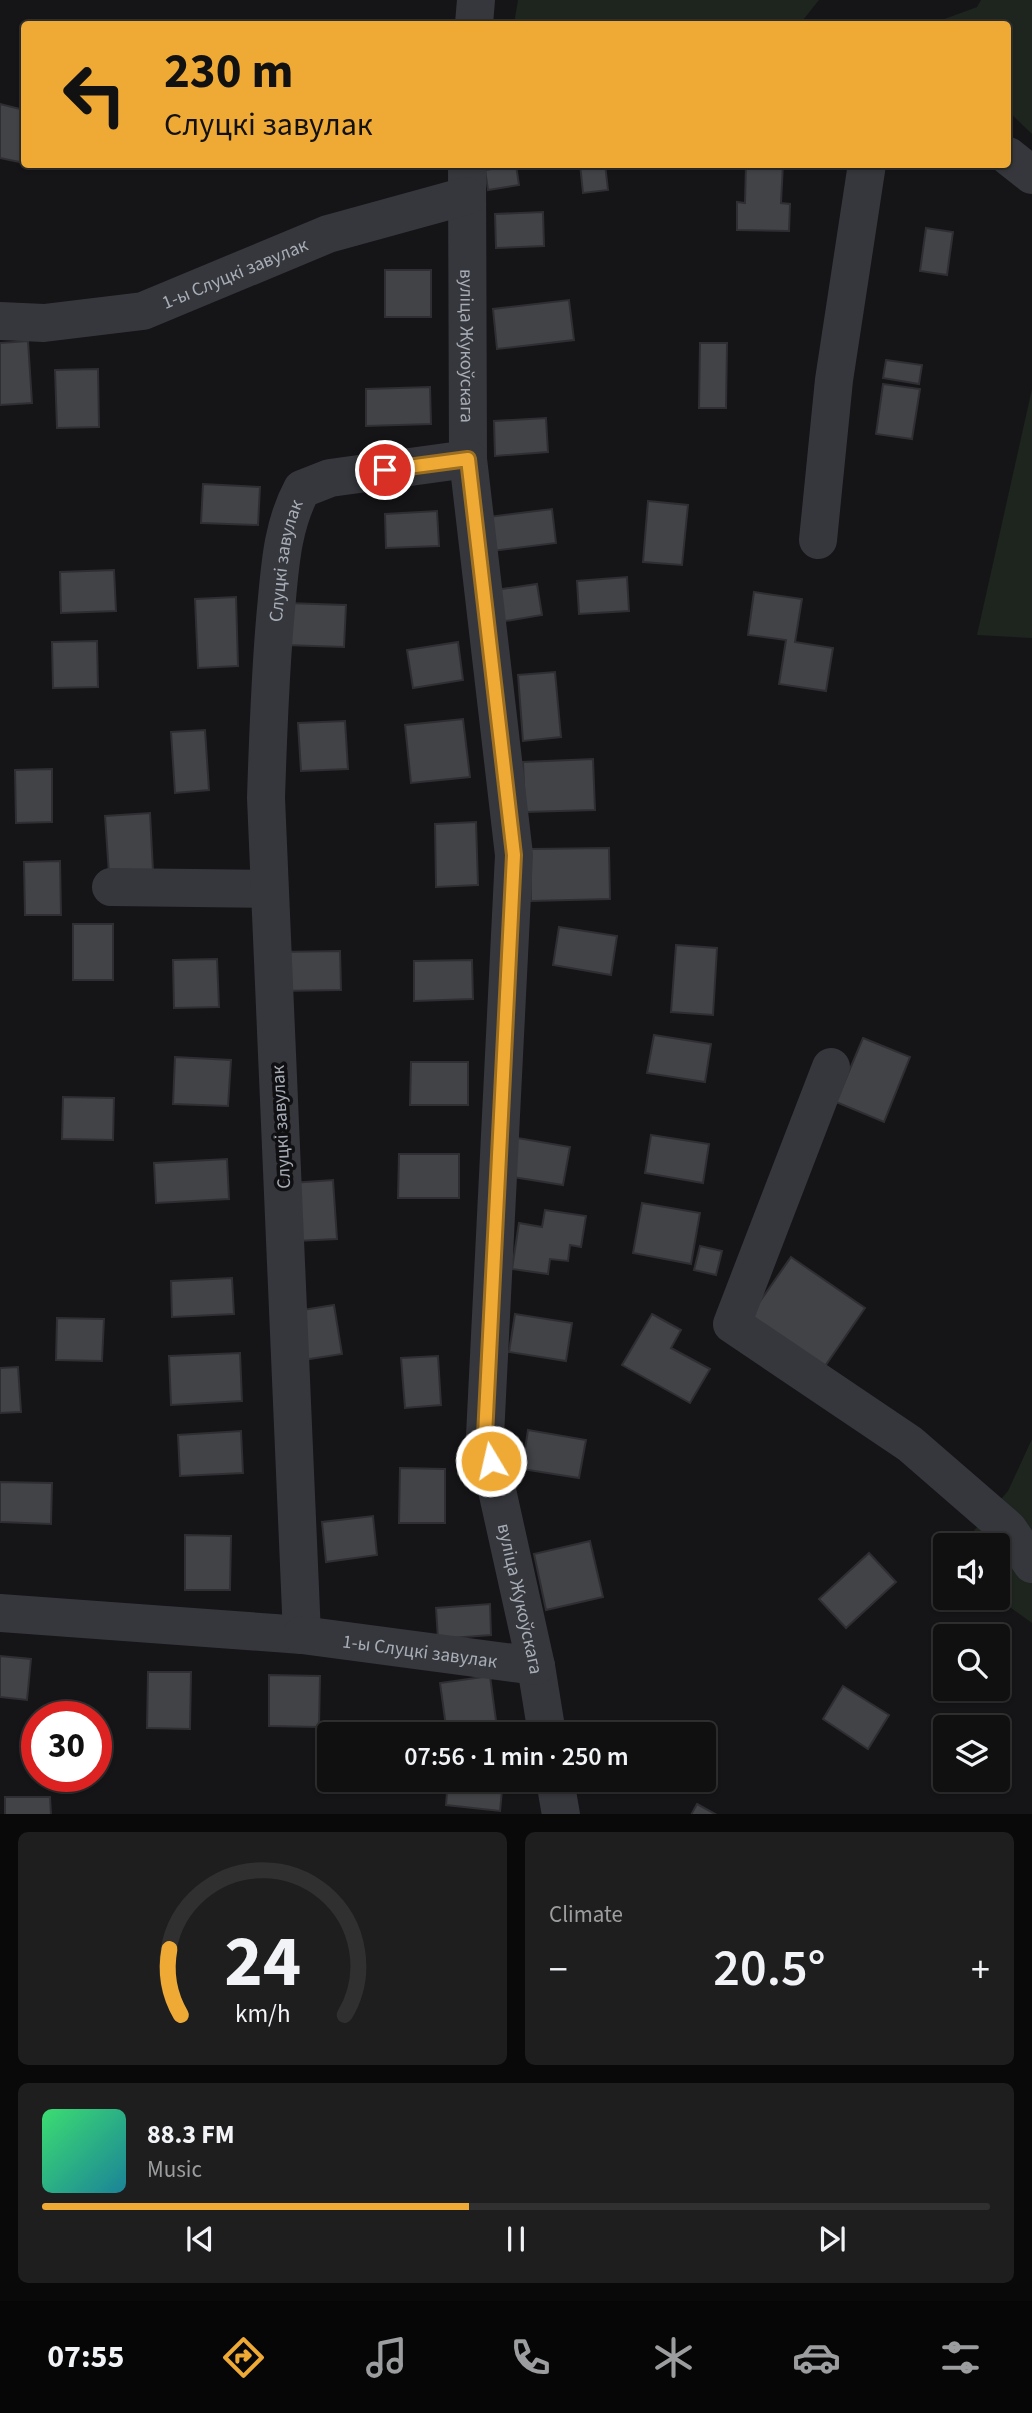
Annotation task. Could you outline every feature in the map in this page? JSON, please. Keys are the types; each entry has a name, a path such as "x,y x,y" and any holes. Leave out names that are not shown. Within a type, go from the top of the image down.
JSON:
{"street":[{"path":"474,21 476,0"},
{"path":"1011,158 1032,175"},
{"path":"818,540 834,380 866,168"},
{"name":"1-ы Слуцкі завулак","path":"0,321 44,323 143,311 467,180"},
{"name":"вуліца Жукоўскага","path":"467,180 468,459 514,855 485,1436 536,1666 545,1722"},
{"name":"Слуцкі завулак","path":"302,1635 266,798 270,676 282,552 291,509 302,489 330,478 468,459"},
{"path":"111,887 269,889"},
{"path":"831,1067 732,1324 910,1444 1008,1529 1032,1564"},
{"path":"0,1612 302,1635"},
{"name":"1-ы Слуцкі завулак","path":"302,1635 536,1666"},
{"path":"557,1792 561,1814"}],"shaded area":[{"path":"518,0 819,0 799,21 514,21"},
{"path":"981,0 1032,0 1032,134 1011,114 1011,21 939,21 977,7"},
{"path":"1032,389 1032,638 977,635"},
{"path":"1032,1439 1032,1623 1010,1607 1010,1533 972,1533 1008,1491"}],"building":[{"path":"0,104 21,109 21,162 0,158"},
{"path":"516,168 519,185 488,190 485,170"},
{"path":"580,168 605,168 608,190 583,193"},
{"path":"746,168 783,168 781,203 790,204 789,231 737,230 737,202 745,203"},
{"path":"543,212 544,246 496,248 495,214"},
{"path":"926,228 953,232 947,275 920,271"},
{"path":"385,270 431,270 431,317 385,317"},
{"path":"569,300 574,340 497,349 493,309"},
{"path":"28,341 32,403 0,405 0,343"},
{"path":"700,343 727,343 726,408 699,408"},
{"path":"886,360 922,365 919,384 883,378"},
{"path":"98,369 99,427 57,428 55,370"},
{"path":"883,384 920,389 912,439 876,434"},
{"path":"430,387 431,424 366,426 366,389"},
{"path":"546,418 548,452 495,456 494,421"},
{"path":"203,484 260,487 258,525 201,523"},
{"path":"648,501 688,505 682,565 643,562"},
{"path":"552,509 556,543 492,551 488,517"},
{"path":"437,511 439,546 386,548 385,514"},
{"path":"114,570 116,611 61,613 60,572"},
{"path":"627,577 629,611 579,614 577,581"},
{"path":"537,584 542,615 500,622 495,590"},
{"path":"754,592 802,599 795,642 833,648 826,691 779,684 786,640 748,635"},
{"path":"236,597 238,666 198,668 195,599"},
{"path":"286,603 346,605 344,647 285,645"},
{"path":"97,641 98,687 53,688 52,642"},
{"path":"458,642 463,680 413,688 407,650"},
{"path":"555,672 561,737 523,741 518,675"},
{"path":"463,719 470,777 411,783 405,725"},
{"path":"345,721 348,769 301,771 298,723"},
{"path":"205,730 209,790 175,793 171,732"},
{"path":"593,759 595,810 525,812 523,762"},
{"path":"52,769 52,822 16,823 15,770"},
{"path":"150,813 153,871 109,874 105,816"},
{"path":"476,822 478,885 436,887 435,824"},
{"path":"609,848 610,899 531,901 530,849"},
{"path":"60,861 61,915 25,915 24,862"},
{"path":"73,924 113,924 113,980 73,980"},
{"path":"559,927 617,936 611,975 553,965"},
{"path":"676,945 717,948 713,1015 671,1012"},
{"path":"340,951 341,990 278,991 278,952"},
{"path":"217,959 219,1007 174,1008 173,960"},
{"path":"472,960 473,999 414,1001 414,961"},
{"path":"654,1035 711,1044 705,1082 647,1073"},
{"path":"863,1038 910,1057 884,1122 836,1102"},
{"path":"175,1057 231,1060 228,1106 173,1104"},
{"path":"411,1062 468,1062 468,1105 410,1105"},
{"path":"63,1097 114,1098 113,1140 62,1139"},
{"path":"651,1135 709,1144 703,1183 645,1173"},
{"path":"512,1137 570,1147 563,1185 506,1176"},
{"path":"399,1154 459,1154 459,1198 398,1198"},
{"path":"227,1159 229,1199 156,1203 154,1163"},
{"path":"333,1180 337,1239 296,1241 291,1183"},
{"path":"642,1203 700,1213 691,1264 633,1253"},
{"path":"545,1210 586,1216 581,1247 570,1245 568,1261 550,1259 548,1274 512,1269 519,1223 542,1227"},
{"path":"700,1246 722,1251 716,1275 694,1270"},
{"path":"791,1257 865,1308 823,1369 749,1317"},
{"path":"232,1278 234,1314 172,1317 171,1281"},
{"path":"334,1305 342,1354 303,1360 296,1311"},
{"path":"515,1314 572,1323 566,1361 509,1352"},
{"path":"652,1314 681,1330 671,1348 710,1369 690,1403 622,1365"},
{"path":"57,1318 104,1319 102,1361 56,1360"},
{"path":"240,1353 242,1401 171,1405 169,1356"},
{"path":"438,1356 441,1405 405,1408 401,1358"},
{"path":"18,1367 21,1412 0,1413 0,1368"},
{"path":"528,1430 586,1440 579,1478 522,1469"},
{"path":"241,1431 243,1473 180,1476 178,1435"},
{"path":"400,1468 445,1469 445,1523 399,1523"},
{"path":"0,1482 52,1483 51,1524 0,1522"},
{"path":"373,1516 377,1555 326,1562 322,1522"},
{"path":"185,1535 231,1536 230,1590 185,1590"},
{"path":"590,1541 603,1597 546,1610 534,1554"},
{"path":"869,1553 896,1582 846,1628 819,1599"},
{"path":"490,1604 491,1635 438,1639 436,1608"},
{"path":"0,1656 31,1659 27,1700 0,1697"},
{"path":"148,1672 191,1672 190,1729 147,1728"},
{"path":"269,1675 320,1676 317,1727 269,1726"},
{"path":"490,1676 496,1722 445,1722 440,1683"},
{"path":"843,1686 889,1715 868,1749 823,1719"},
{"path":"447,1792 502,1792 500,1811 446,1805"},
{"path":"5,1797 50,1797 51,1814 5,1814"},
{"path":"697,1804 715,1814 692,1814"}],"route":[{"path":"385,470 468,459 514,855 485,1436 491,1461"}]}
